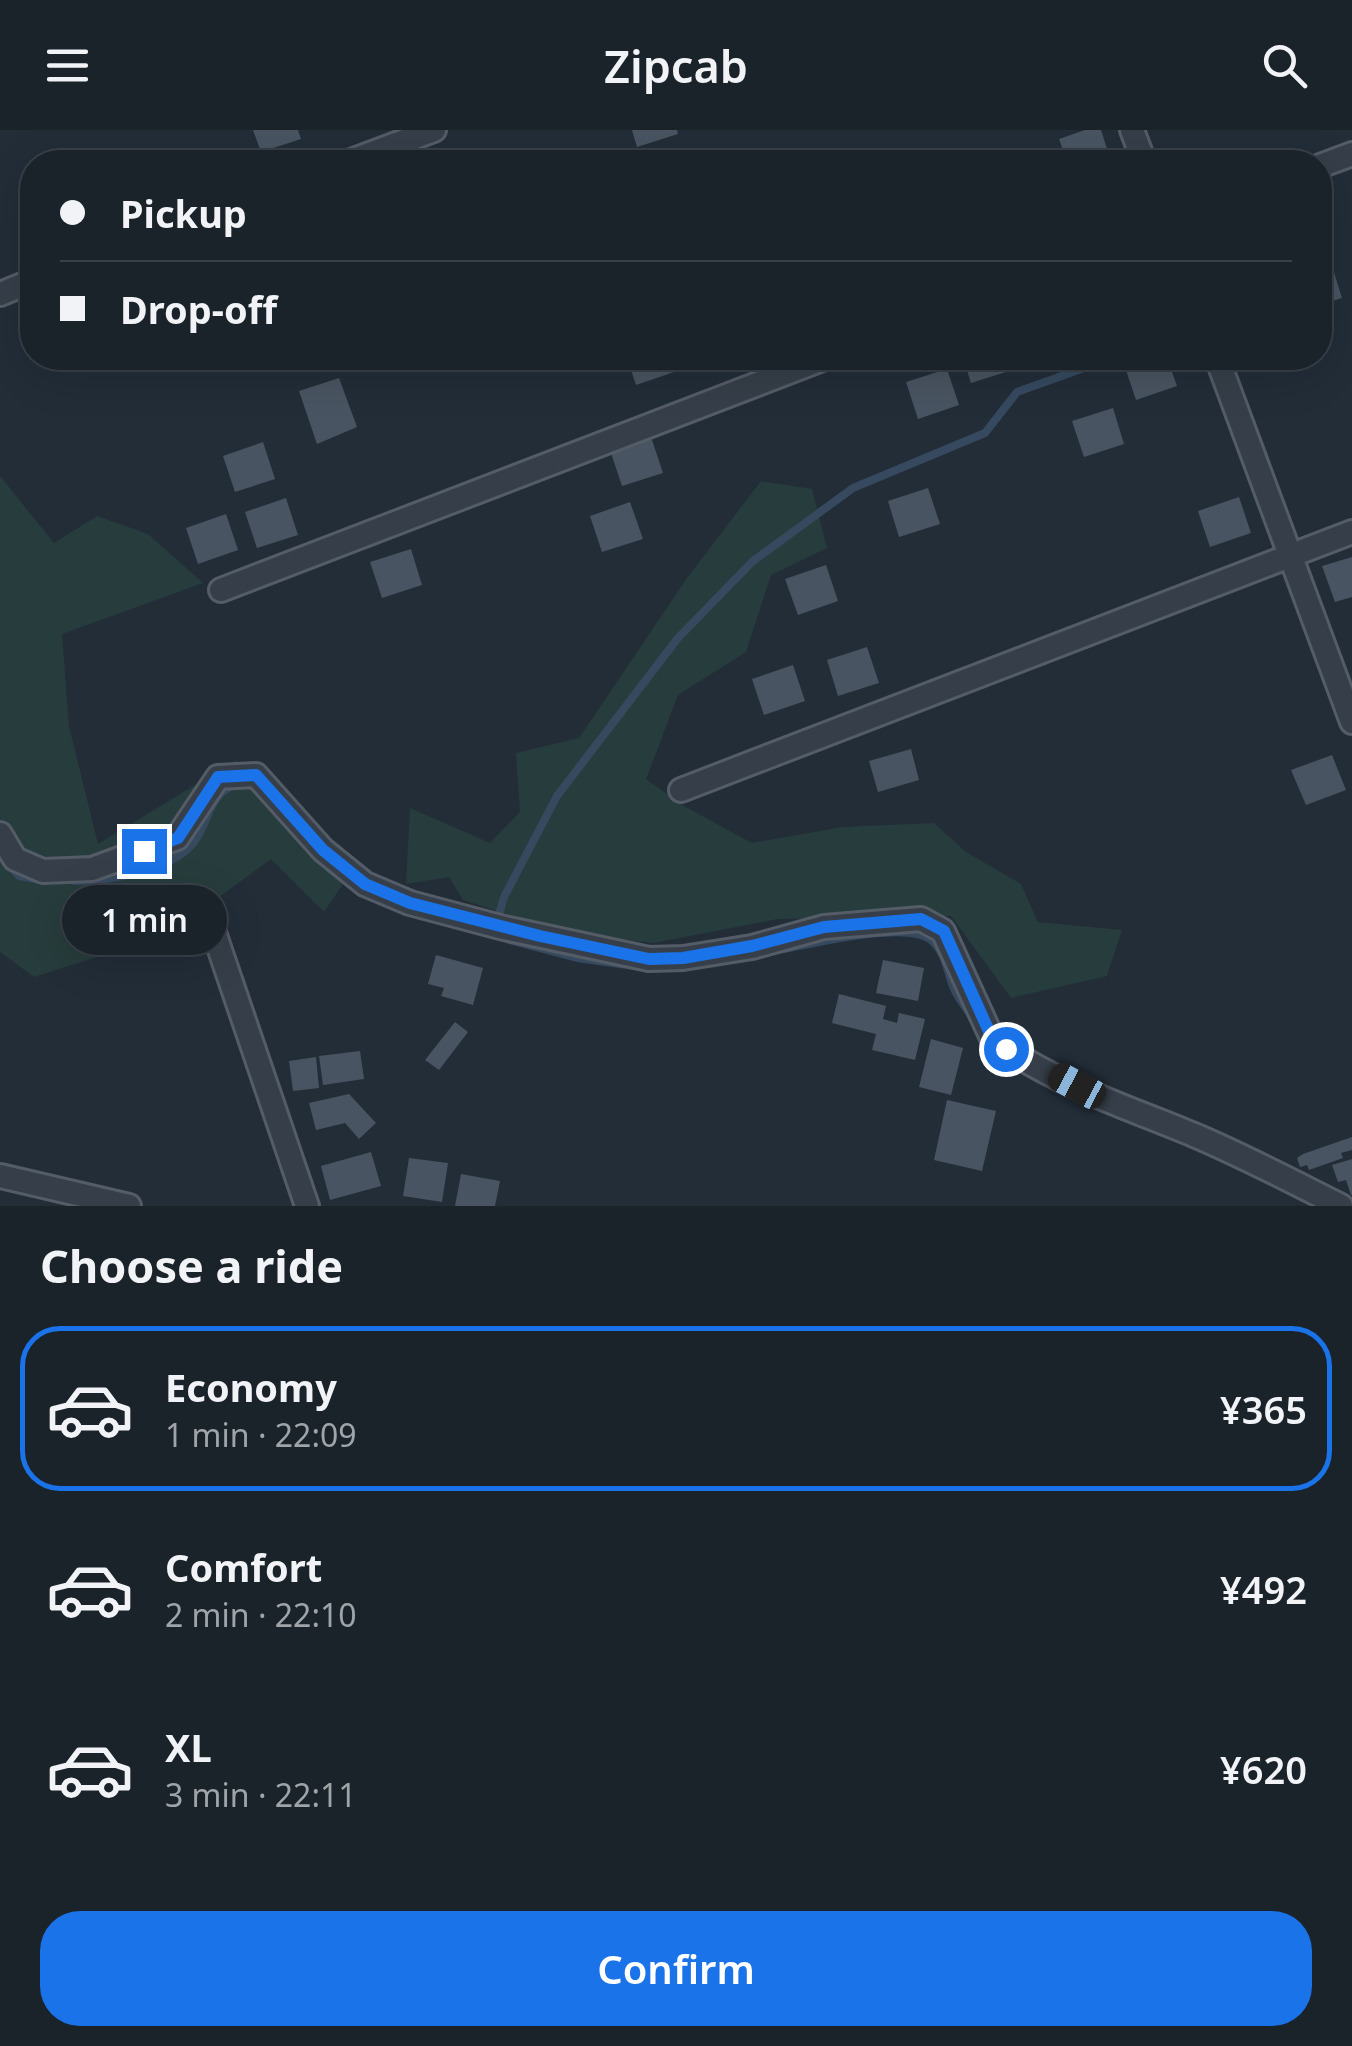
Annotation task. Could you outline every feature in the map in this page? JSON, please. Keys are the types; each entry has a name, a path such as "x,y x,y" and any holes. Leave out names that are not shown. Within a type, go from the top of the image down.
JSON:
{"street":[{"path":"380,150 434,130"},
{"path":"221,590 794,370"},
{"path":"1220,370 1352,722"},
{"path":"681,790 1352,532"},
{"path":"0,834 15,860 43,871 92,870 178,838 218,777 256,775 323,850 365,884 410,903 496,926 649,959 683,958 752,946 824,927 921,919 944,931 992,1038 1006,1049 1077,1086 1200,1138 1341,1206"},
{"path":"204,902 308,1206"},
{"path":"0,1176 129,1206"}],"green space":[{"path":"0,476 54,543 97,516 148,534 203,583 62,634 69,726 98,844 236,760 351,872 324,912 271,859 169,934 34,977 0,952"},
{"path":"761,481 812,489 827,548 771,575 746,652 678,695 646,779 684,806 752,843 842,827 934,823 966,852 1021,884 1038,922 1122,930 1107,976 1011,998 951,916 778,919 653,943 566,933 463,900 449,877 406,884 410,808 490,843 520,812 516,753 579,738 687,578"}],"building":[{"path":"253,130 298,130 301,139 260,150"},
{"path":"632,130 677,130 678,134 637,147"},
{"path":"1085,130 1101,130 1107,150 1063,150 1059,139"},
{"path":"1332,266 1342,298 1332,301"},
{"path":"631,370 677,371 636,385"},
{"path":"947,370 959,405 918,419 906,382"},
{"path":"967,370 1012,370 971,383"},
{"path":"1126,370 1171,370 1177,386 1136,400"},
{"path":"339,378 357,427 317,444 299,391"},
{"path":"1113,408 1124,444 1084,457 1072,421"},
{"path":"651,437 663,473 622,486 610,450"},
{"path":"263,442 275,479 235,492 223,456"},
{"path":"928,488 940,524 899,537 888,501"},
{"path":"1239,497 1251,533 1210,547 1198,511"},
{"path":"286,498 298,535 257,548 245,512"},
{"path":"630,502 643,539 602,552 590,516"},
{"path":"226,514 238,550 198,564 186,528"},
{"path":"411,549 422,585 382,598 370,562"},
{"path":"1352,557 1352,597 1335,602 1322,566"},
{"path":"826,565 838,601 798,615 785,579"},
{"path":"867,647 879,683 838,696 827,660"},
{"path":"793,665 805,701 764,715 752,679"},
{"path":"911,749 919,780 878,792 869,761"},
{"path":"1332,755 1346,790 1306,805 1291,770"},
{"path":"436,955 483,968 473,1005 441,996 444,988 428,984"},
{"path":"883,960 924,968 918,1001 876,993"},
{"path":"839,994 886,1006 883,1019 897,1023 899,1013 925,1019 915,1060 872,1050 876,1034 832,1023"},
{"path":"455,1022 468,1032 439,1070 425,1060"},
{"path":"931,1039 963,1048 951,1095 919,1087"},
{"path":"360,1051 364,1079 323,1085 319,1056"},
{"path":"316,1057 319,1088 293,1091 289,1061"},
{"path":"349,1094 376,1123 359,1139 345,1123 316,1130 309,1103"},
{"path":"947,1100 996,1111 982,1171 934,1160"},
{"path":"1352,1137 1352,1150 1341,1153 1343,1158 1309,1170 1307,1165 1300,1167 1297,1158 1303,1154"},
{"path":"371,1152 381,1186 330,1200 321,1166"},
{"path":"409,1158 448,1163 442,1202 403,1196"},
{"path":"1352,1159 1351,1195 1346,1180 1338,1182 1332,1165"},
{"path":"461,1174 500,1181 495,1206 455,1206"}],"waterway":[{"path":"497,922 504,897 557,796 678,638 753,561 853,488 985,433 1017,392 1078,370"},
{"path":"75,881 122,876 171,860 194,842 214,802 234,785"},
{"path":"0,856 19,876 41,880"},
{"path":"779,950 858,935 919,934 940,951 954,989 971,1015"},
{"path":"509,940 577,958 642,967"}],"route":[{"path":"144,851 178,838 218,777 256,775 323,850 365,884 410,903 540,936 649,959 683,958 752,946 824,927 921,919 944,931 992,1038 1006,1049"}]}
